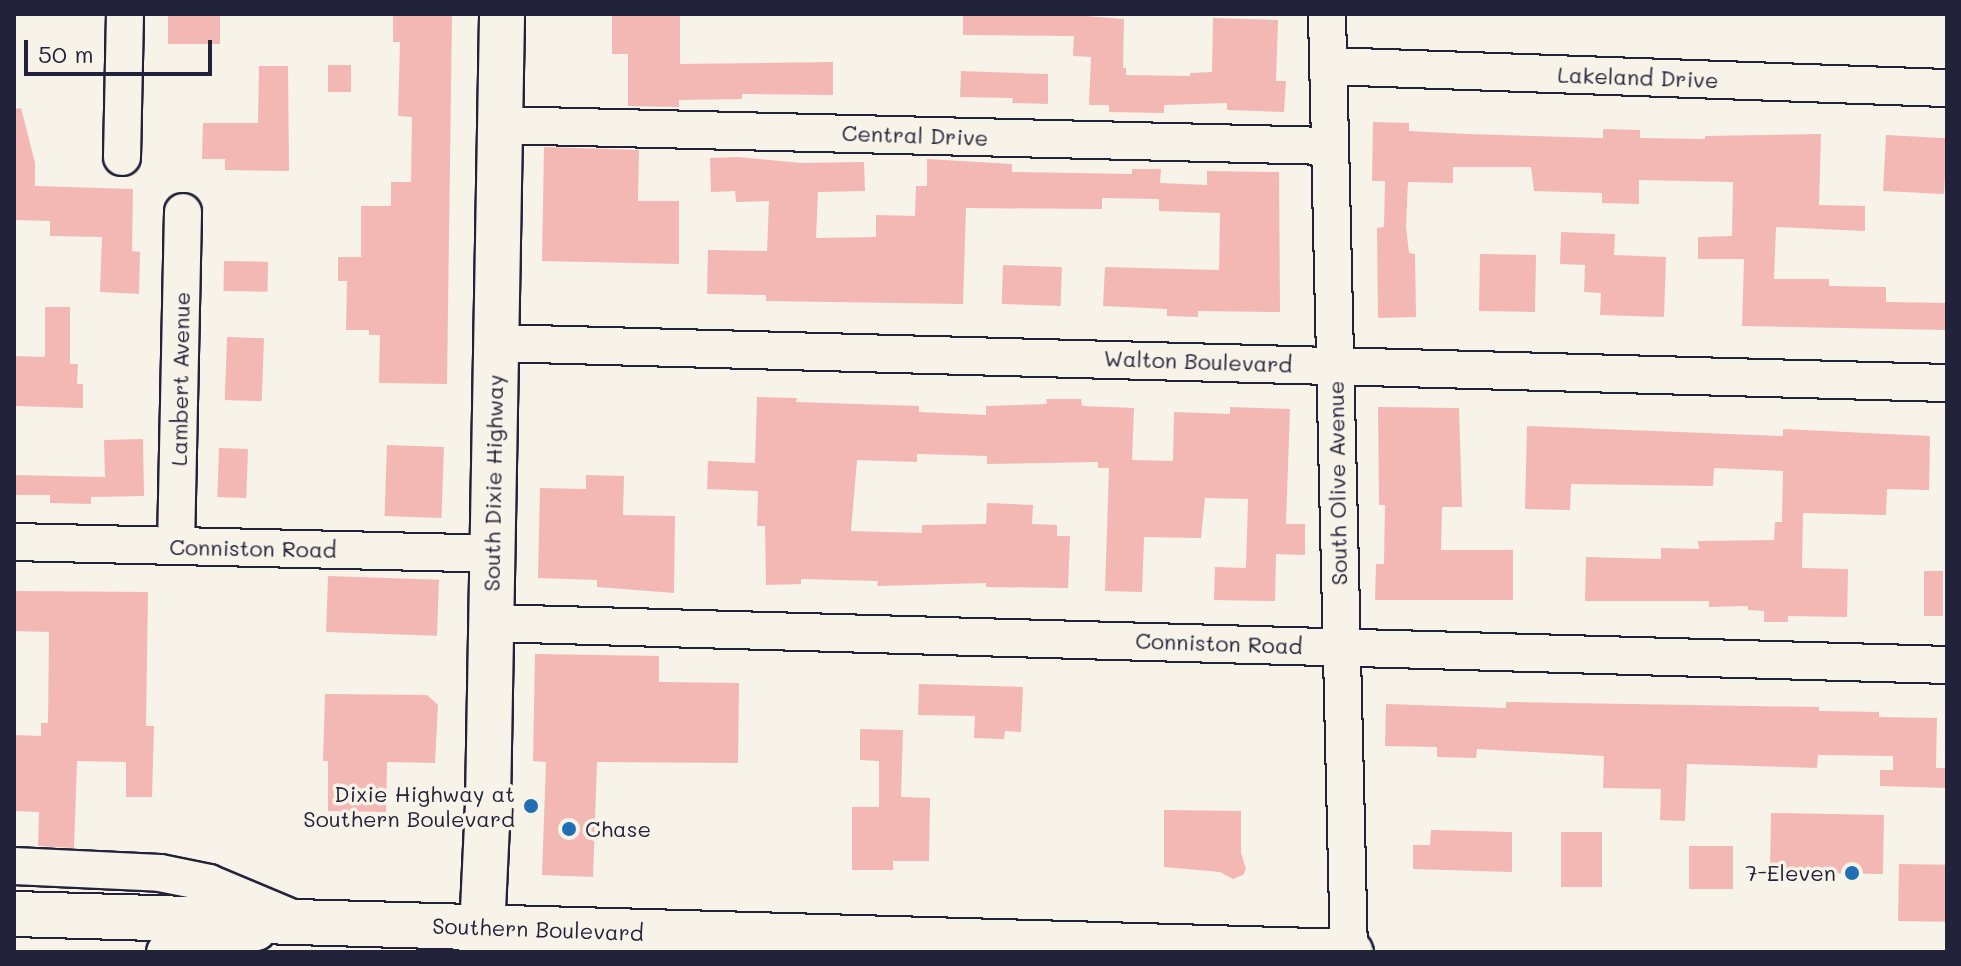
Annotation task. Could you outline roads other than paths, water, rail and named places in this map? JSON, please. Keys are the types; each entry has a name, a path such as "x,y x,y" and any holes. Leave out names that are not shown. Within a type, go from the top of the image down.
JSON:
{"main road":[{"name":"South Dixie Highway","path":"482,940 502,14"},
{"name":"Southern Boulevard","path":"14,914 302,922 482,940 1349,952"}],"street":[{"path":"122,157 125,14"},
{"name":"South Olive Avenue","path":"1327,14 1349,952"},
{"name":"Lakeland Drive","path":"1328,66 1947,88"},
{"name":"Central Drive","path":"499,125 1330,146"},
{"name":"Lambert Avenue","path":"176,546 183,212"},
{"name":"Walton Boulevard","path":"496,343 1947,383"},
{"name":"Conniston Road","path":"14,542 491,554"},
{"name":"Conniston Road","path":"490,623 1947,665"},
{"path":"14,866 160,873 209,883 302,922"},
{"path":"165,952 302,922"}],"place":[{"name":"Dixie Highway at Southern Boulevard","path":"531,806"},
{"name":"Chase","path":"569,829"},
{"name":"7-Eleven","path":"1852,873"}]}
